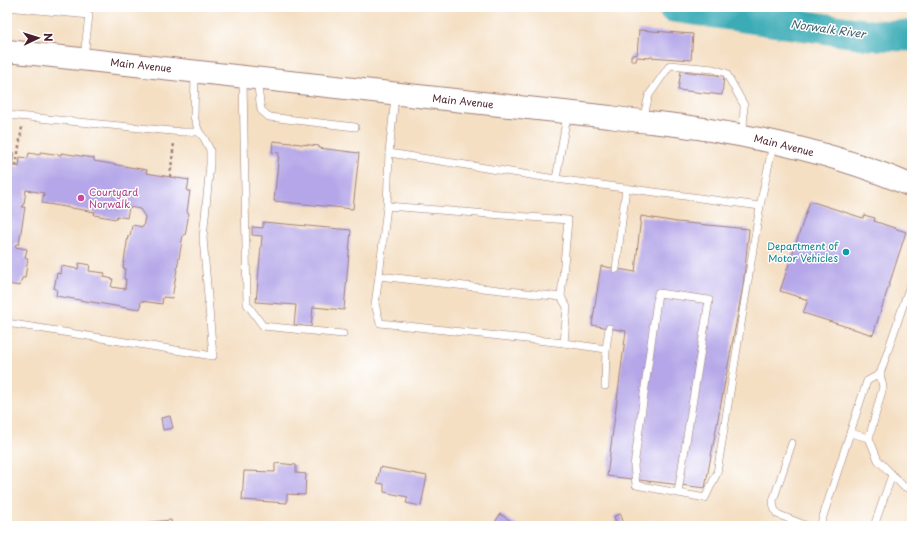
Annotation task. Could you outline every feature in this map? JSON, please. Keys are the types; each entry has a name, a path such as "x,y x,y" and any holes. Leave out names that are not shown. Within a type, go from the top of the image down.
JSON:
{"main road":[{"name":"Main Avenue","path":"7,51 567,112 708,130 774,142 813,152 884,174 912,186"}],"lane":[{"path":"7,7 89,15 84,59"},
{"path":"643,121 649,95 670,65 713,69 726,73 744,106 743,136"},
{"path":"7,323 213,356 203,238 210,150 199,132 194,117 195,71"},
{"path":"250,77 261,110 270,117 355,128"},
{"path":"250,77 247,304 263,326 343,334"},
{"path":"395,93 389,154 387,206 375,304 380,323 606,349"},
{"path":"556,179 567,112"},
{"path":"7,115 199,132"},
{"path":"678,492 709,300 658,293 634,466 636,485 706,498 717,473 760,206 774,142"},
{"path":"389,154 556,179 760,206"},
{"path":"616,269 626,188"},
{"path":"387,206 568,220 561,297 567,307 564,343"},
{"path":"379,276 561,297"},
{"path":"912,279 880,374 883,387 869,438 878,460 903,486 912,490"},
{"path":"604,386 609,328"},
{"path":"820,526 867,381 880,374"},
{"path":"850,433 869,438"},
{"path":"792,443 773,501 774,508 777,514 807,526"},
{"path":"874,526 892,475"}],"path":[{"path":"16,166 23,116"},
{"path":"170,177 175,131"}],"building":[{"path":"639,30 693,34 691,60 637,57 636,61 631,61 631,55 637,55"},
{"path":"681,71 724,76 722,95 678,90"},
{"path":"273,141 319,146 319,148 359,153 353,209 274,201 279,153 272,152"},
{"path":"7,151 14,153 12,166 19,167 20,157 28,158 29,153 40,155 40,152 61,155 61,153 94,158 94,161 147,170 146,173 189,180 187,191 190,191 187,212 189,213 185,235 183,235 172,298 163,297 162,304 141,301 140,309 133,309 56,296 57,289 54,289 57,273 60,274 61,266 78,269 79,263 90,265 89,271 105,273 104,277 113,279 111,287 125,289 125,268 123,268 128,236 130,236 132,225 143,227 145,217 140,209 129,207 127,218 117,216 116,219 94,215 95,212 42,203 44,193 26,190 24,204 22,207 25,207 19,244 16,244 15,247 27,249 25,258 28,258 25,278 22,278 20,286 7,284"},
{"name":"Department of Motor Vehicles","path":"810,201 863,218 864,215 875,218 874,221 906,232 873,335 803,313 808,300 780,291"},
{"path":"641,216 677,222 749,229 743,286 705,488 607,476 626,331 592,325 601,266 635,272"},
{"path":"263,222 351,230 344,310 313,307 311,327 294,325 296,305 256,302 262,236 252,235 252,227 263,228"},
{"path":"170,416 173,428 163,430 161,418"},
{"path":"275,463 296,465 296,473 306,474 305,495 287,494 287,503 242,500 244,471 275,472"},
{"path":"380,467 427,476 421,506 406,503 408,497 384,492 384,484 377,483"},
{"path":"500,514 519,526 493,526"},
{"path":"621,514 623,522 616,524 614,516"},
{"path":"171,520 172,526 151,526 151,522"}],"waterway":[{"name":"Norwalk River","path":"673,7 871,35 912,36"}],"place":[{"name":"Courtyard Norwalk","path":"81,198"},
{"name":"Department of Motor Vehicles","path":"846,252"}]}
